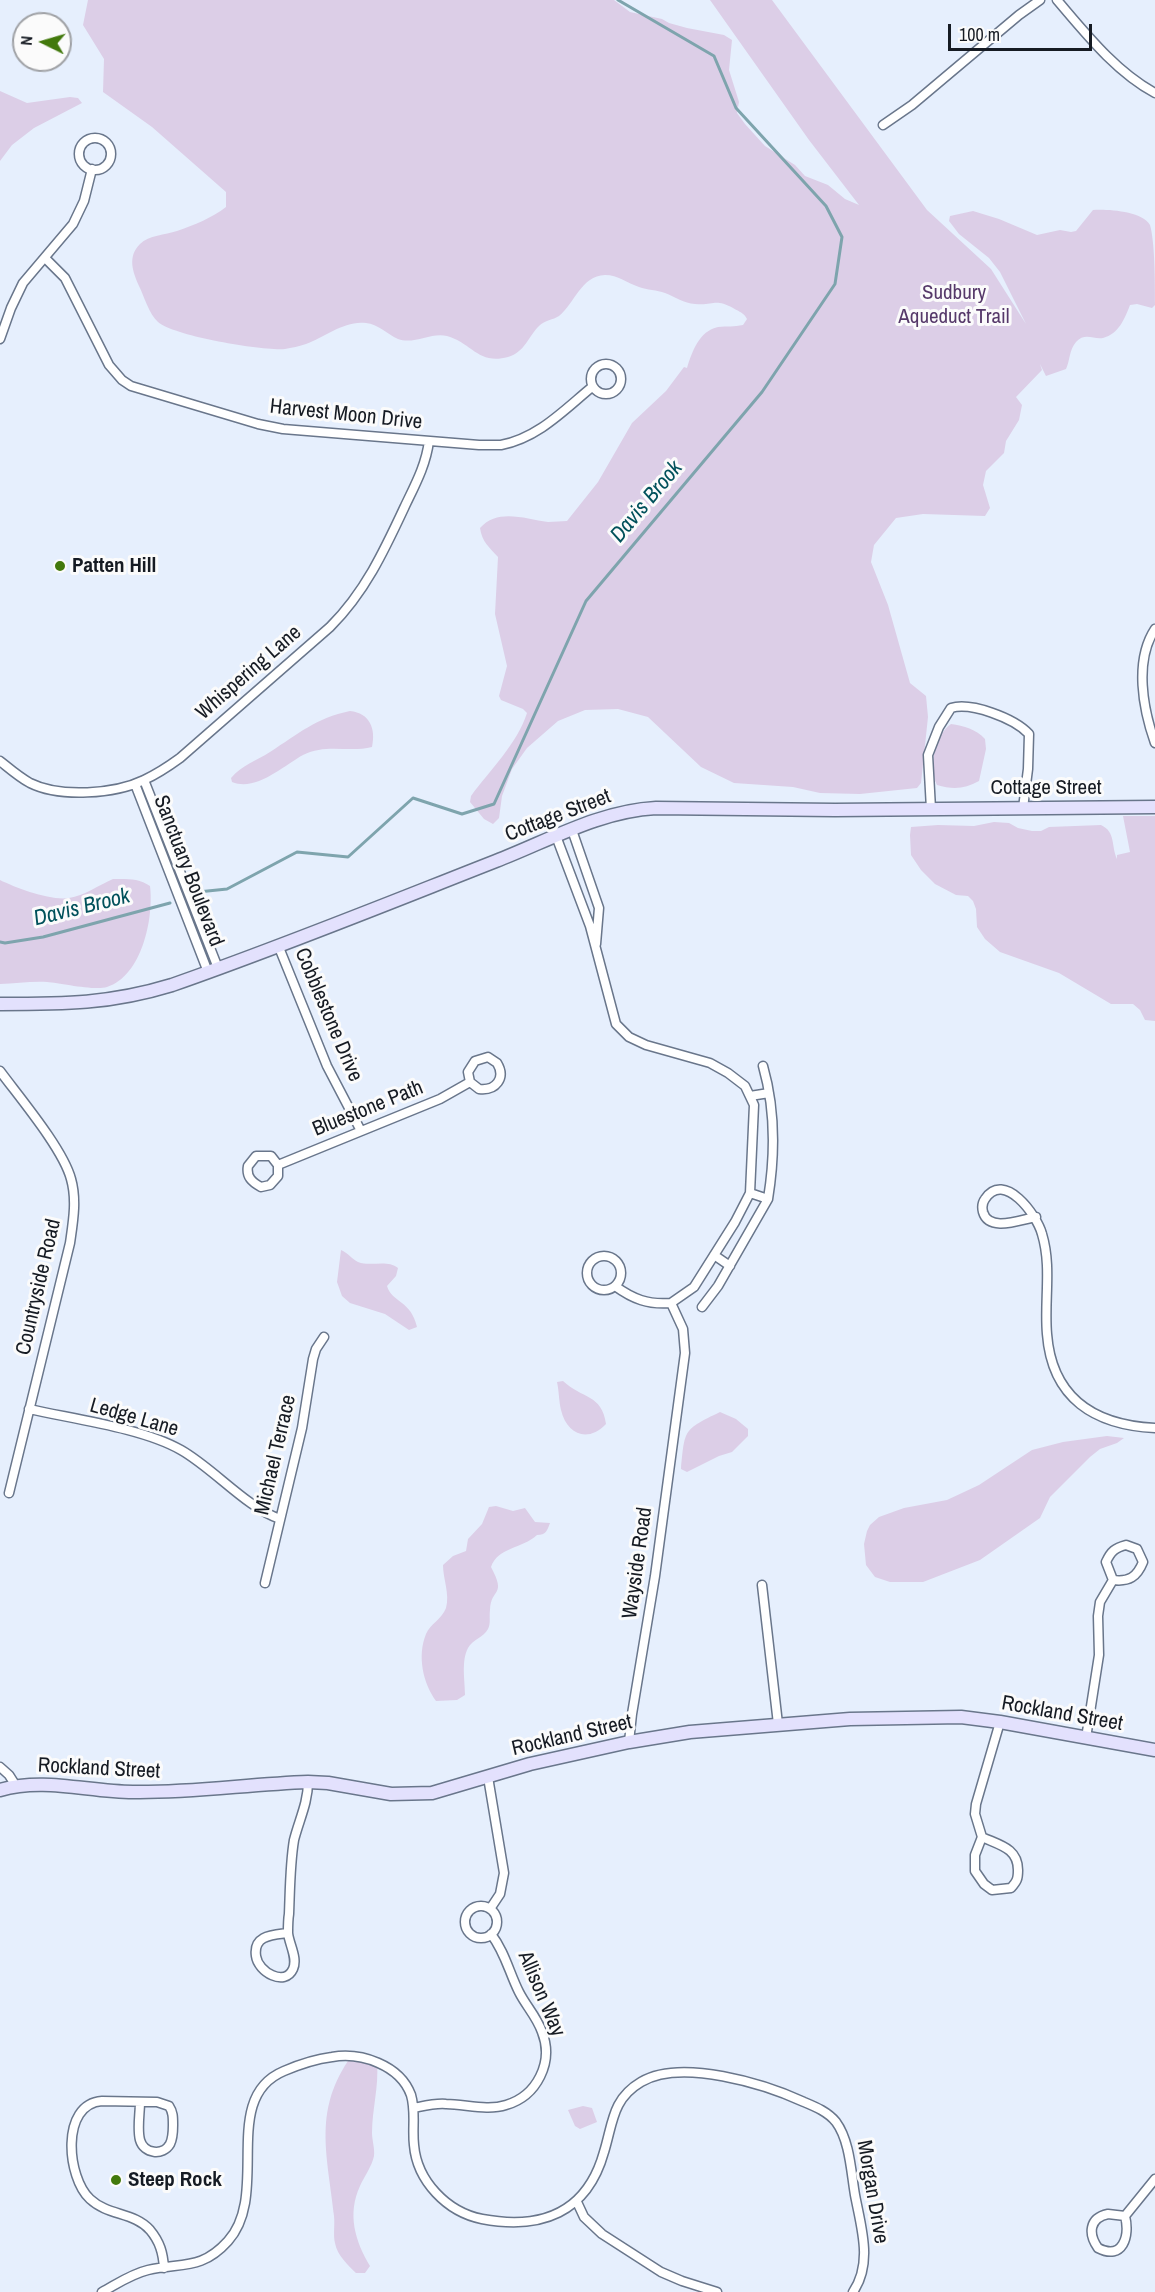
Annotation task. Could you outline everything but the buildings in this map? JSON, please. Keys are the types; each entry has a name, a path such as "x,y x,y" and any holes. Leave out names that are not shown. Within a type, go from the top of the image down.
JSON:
{"street":[{"path":"883,125 912,105 1040,0"},
{"path":"1057,0 1136,83 1155,93"},
{"path":"0,339 16,294 73,224 84,201 93,169"},
{"name":"Harvest Moon Drive","path":"45,258 65,278 109,365 122,380 131,386 277,428 490,445 512,443 544,426 592,387"},
{"name":"Whispering Lane","path":"0,761 31,783 58,791 89,792 140,782 180,758 330,627 347,609 380,560 423,467 429,441"},
{"path":"1155,629 1146,643 1141,668 1149,726 1155,743"},
{"path":"931,808 928,755 939,727 951,708 967,705 1013,722 1029,734 1028,769 1023,808"},
{"name":"Sanctuary Boulevard","path":"140,782 213,970"},
{"name":"Cottage Street","path":"0,1004 58,1004 113,1000 150,992 278,945 615,813 642,809 1155,807"},
{"path":"572,830 600,908 595,949"},
{"path":"556,836 590,926 616,1024 628,1036 646,1046 710,1063 745,1086 754,1105 750,1193 735,1222 694,1287 671,1303 644,1303 615,1286"},
{"name":"Cobblestone Drive","path":"278,945 327,1066 361,1131"},
{"path":"702,1307 730,1266 768,1199 772,1104 764,1066"},
{"name":"Countryside Road","path":"0,1071 61,1156 71,1178 75,1203 70,1243 9,1493"},
{"name":"Bluestone Path","path":"278,1165 440,1099 470,1082"},
{"path":"750,1096 769,1093"},
{"path":"1036,1217 1000,1224 990,1221 983,1215 982,1204 985,1198 993,1192 1012,1193 1024,1202 1036,1217 1047,1254 1047,1334 1053,1367 1063,1386 1083,1408 1100,1418 1120,1425 1155,1428"},
{"path":"750,1193 768,1199"},
{"path":"714,1255 730,1266"},
{"path":"607,1256 617,1261 621,1277 615,1286 604,1290 593,1286 587,1277 592,1261 607,1256"},
{"name":"Wayside Road","path":"629,1742 655,1576 685,1353 682,1329 671,1303"},
{"name":"Michael Terrace","path":"265,1583 302,1428 313,1359 324,1337"},
{"name":"Ledge Lane","path":"29,1409 133,1432 167,1443 190,1455 265,1512 280,1518"},
{"path":"1126,1545 1137,1549 1143,1562 1138,1574 1131,1579 1113,1580 1106,1562 1110,1553 1126,1545"},
{"path":"1086,1738 1099,1655 1100,1602 1113,1580"},
{"path":"762,1585 778,1724"},
{"name":"Rockland Street","path":"0,1790 45,1783 100,1791 169,1792 308,1782 404,1795 443,1791 530,1764 629,1742 690,1732 850,1719 931,1716 999,1722 1155,1750"},
{"path":"982,1838 1005,1847 1015,1854 1018,1880 1011,1888 992,1890 984,1884 975,1871 975,1855 982,1838 975,1814 976,1804 999,1722"},
{"path":"0,1767 16,1786"},
{"name":"Allison Way","path":"488,1777 504,1873 500,1894 490,1908"},
{"path":"288,1933 267,1936 258,1943 257,1961 260,1967 269,1974 282,1976 292,1971 294,1959 288,1933 294,1844 307,1800 308,1782"},
{"name":"Allison Way","path":"474,1907 490,1908 495,1915 497,1923 491,1934 483,1938 471,1935 466,1928 465,1920 468,1912 474,1907"},
{"name":"Allison Way","path":"414,2108 447,2104 501,2106 522,2098 540,2076 546,2055 543,2032 521,1997 502,1950 491,1934"},
{"name":"Morgan Drive","path":"102,2292 130,2276 145,2271 195,2264 221,2248 236,2231 247,2202 249,2125 253,2104 261,2089 282,2072 332,2056 353,2057 380,2064 401,2079 410,2093 414,2108 413,2142 418,2163 432,2189 454,2208 480,2219 537,2220 554,2215 577,2202 586,2192 600,2166 615,2110 630,2089 652,2076 667,2073 727,2077 759,2084 786,2094 828,2114 843,2134 865,2256 861,2277 853,2292"},
{"path":"140,2102 141,2144 150,2151 162,2151 169,2145 172,2138 171,2110 161,2103 140,2102 97,2101 84,2107 77,2115 74,2124 73,2165 79,2185 92,2201 105,2209 132,2217 151,2231 162,2249 164,2268"},
{"path":"1125,2216 1108,2214 1096,2219 1092,2225 1091,2236 1098,2248 1110,2251 1122,2246 1127,2235 1125,2216 1155,2179"},
{"path":"577,2202 584,2217 602,2234 661,2272 682,2282 717,2292"}],"green space":[{"name":"Sudbury Aqueduct Trail","path":"88,0 614,0 630,12 662,19 687,28 724,35 732,40 729,70 739,102 737,113 745,124 765,146 795,165 805,176 828,185 845,199 859,205 809,140 710,0 772,0 927,210 991,269 1026,324 1000,272 989,258 959,234 949,221 950,216 973,211 1037,235 1060,230 1076,231 1093,210 1124,212 1146,220 1150,225 1153,242 1155,305 1152,308 1137,304 1130,305 1121,325 1109,336 1079,339 1072,348 1066,369 1046,376 1040,364 1042,370 1016,397 1022,405 1019,420 1006,441 1004,453 986,471 983,485 990,508 985,516 923,514 896,518 874,545 871,562 888,605 910,683 926,696 928,717 921,783 917,788 860,794 820,793 793,787 734,783 701,767 648,717 618,709 585,710 558,721 527,748 512,769 502,796 499,818 493,824 484,819 470,802 471,796 510,746 527,713 501,700 499,696 507,666 495,614 498,557 484,541 480,528 495,518 512,516 548,522 567,521 598,482 632,423 666,391 684,367 687,368 701,338 711,329 743,325 747,319 742,313 722,303 691,303 605,275 590,280 584,285 565,311 539,326 518,352 498,359 482,356 456,339 447,336 404,340 398,339 375,325 366,323 343,326 306,344 285,349 258,348 219,342 167,327 155,319 137,281 132,259 136,249 148,239 177,231 221,211 226,207 226,192 152,127 103,92 104,59 83,25"},
{"path":"0,91 27,103 70,97 78,98 82,103 34,128 12,145 0,161"},
{"path":"350,711 362,715 370,723 373,734 372,747 312,751 260,781 250,784 232,782 231,778 240,770 308,727"},
{"path":"951,724 970,728 985,739 986,749 979,781 969,786 948,788 937,785 934,778 933,761 937,743 945,729"},
{"path":"1123,816 1155,816 1155,1021 1145,1020 1140,1010 1133,1004 1111,1004 1059,973 1000,952 985,939 977,927 973,901 968,896 956,895 935,884 921,870 911,855 911,827 974,826 994,822 1009,823 1032,831 1041,831 1049,827 1101,825 1111,835 1117,859 1117,855 1130,852"},
{"path":"113,879 137,880 146,883 150,886 151,899 143,944 137,959 119,981 102,988 47,982 0,984 0,880 15,887 53,898 69,898"},
{"path":"341,1250 358,1262 384,1263 398,1268 396,1276 387,1286 389,1292 410,1312 417,1327 409,1330 385,1314 350,1303 342,1296 337,1282"},
{"path":"563,1381 596,1402 604,1414 606,1424 599,1430 585,1435 579,1434 568,1425 561,1410 557,1382"},
{"path":"720,1412 736,1419 748,1429 748,1436 732,1452 687,1472 681,1469 685,1438 688,1432 692,1427"},
{"path":"1107,1436 1124,1438 1100,1449 1090,1457 1050,1497 1040,1518 980,1560 923,1582 890,1582 875,1577 866,1565 864,1544 867,1531 879,1517 904,1508 947,1500 979,1485 1032,1450 1063,1442"},
{"path":"496,1506 513,1511 525,1508 535,1522 550,1523 544,1533 505,1552 494,1560 491,1567 498,1588 491,1603 488,1629 470,1645 466,1653 465,1695 457,1700 436,1701 425,1678 422,1651 428,1630 446,1608 443,1565 453,1556 466,1551 468,1539 482,1524 489,1507"},
{"path":"362,2057 377,2063 377,2072 372,2124 374,2156 356,2196 353,2217 360,2247 370,2266 365,2273 356,2273 340,2256 335,2243 326,2136 330,2099 337,2080 348,2061"},
{"path":"583,2106 592,2108 597,2122 580,2129 575,2126 568,2110"}],"waterway":[{"name":"Davis Brook","path":"198,892 227,889 297,852 348,857 413,798 462,814 494,804 586,601 762,392 835,284 842,237 826,206 736,108 714,56 618,0"},
{"name":"Davis Brook","path":"0,942 43,937 170,903"}],"place":[{"name":"Patten Hill","path":"60,566"},
{"name":"Steep Rock","path":"116,2180"}]}
